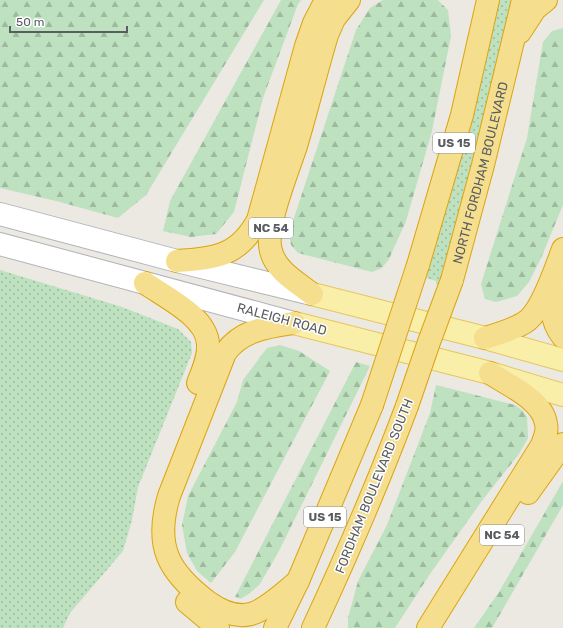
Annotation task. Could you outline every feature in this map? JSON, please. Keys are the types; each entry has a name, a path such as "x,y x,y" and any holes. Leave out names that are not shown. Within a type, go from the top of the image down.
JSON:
{"highway":[{"path":"177,261 203,259 222,255 245,240 258,220 306,46 314,23 326,0"},
{"name":"NC 54","path":"312,294 279,268 274,261 271,252 269,234 328,35 334,19 349,0"},
{"name":"NORTH FORDHAM BOULEVARD","path":"429,342 452,280 515,40 523,0"},
{"path":"515,40 535,9 546,0"},
{"name":"US 15","path":"275,628 298,581 372,405 418,265 462,115 484,6"},
{"path":"485,338 498,334 528,320 542,302 563,249"},
{"path":"563,276 554,296 553,315 556,325 563,337"},
{"path":"145,283 194,317 204,328 207,337 208,351 202,372 155,494 150,514 149,529 152,549 159,570 165,579 180,596 218,628"},
{"path":"294,323 263,328 248,333 236,340 230,346 225,354 168,496 163,520 163,531 167,554 178,575 193,591 214,606 229,613 243,615 254,613 298,581"},
{"name":"FORDHAM BOULEVARD SOUTH","path":"313,628 352,544 380,478 429,342"},
{"path":"428,628 542,445 546,433 546,424 541,410 532,400 490,373"},
{"name":"NC 54","path":"443,628 520,506 563,444"}],"main road":[{"path":"0,214 177,261 312,294"},
{"name":"RALEIGH ROAD","path":"0,244 294,323 490,373 563,395"},
{"name":"NC 54","path":"312,294 485,338 563,360"},
{"path":"490,373 563,385"}],"green space":[{"path":"0,0 264,0 146,195 118,218 0,188"},
{"path":"281,0 301,0 298,4 263,98 234,212 216,234 191,237 163,231 170,201"},
{"path":"383,0 438,0 448,10 451,36 432,131 406,221 389,259 382,268 372,272 298,253 291,245 289,233 356,30 370,8"},
{"path":"497,0 514,0 472,179 438,285 436,284 436,281 426,278"},
{"path":"563,28 563,205 541,258 529,282 517,296 496,302 485,299 481,284 527,138 543,42 552,31"},
{"path":"0,270 122,307 178,329 191,342 192,353 138,487 132,520 123,551 70,613 63,628 0,628"},
{"path":"280,345 299,351 330,371 235,552 211,583 197,571 187,553 182,525 188,496 237,402 243,380 267,348"},
{"path":"356,362 370,366 279,551 260,584 249,594 240,599 235,597"},
{"path":"436,385 515,405 522,410 527,417 528,438 519,454 481,502 430,574 395,628 349,628 348,618 358,581 387,525 430,413"},
{"path":"563,481 563,505 492,628 474,628 499,592"}]}
